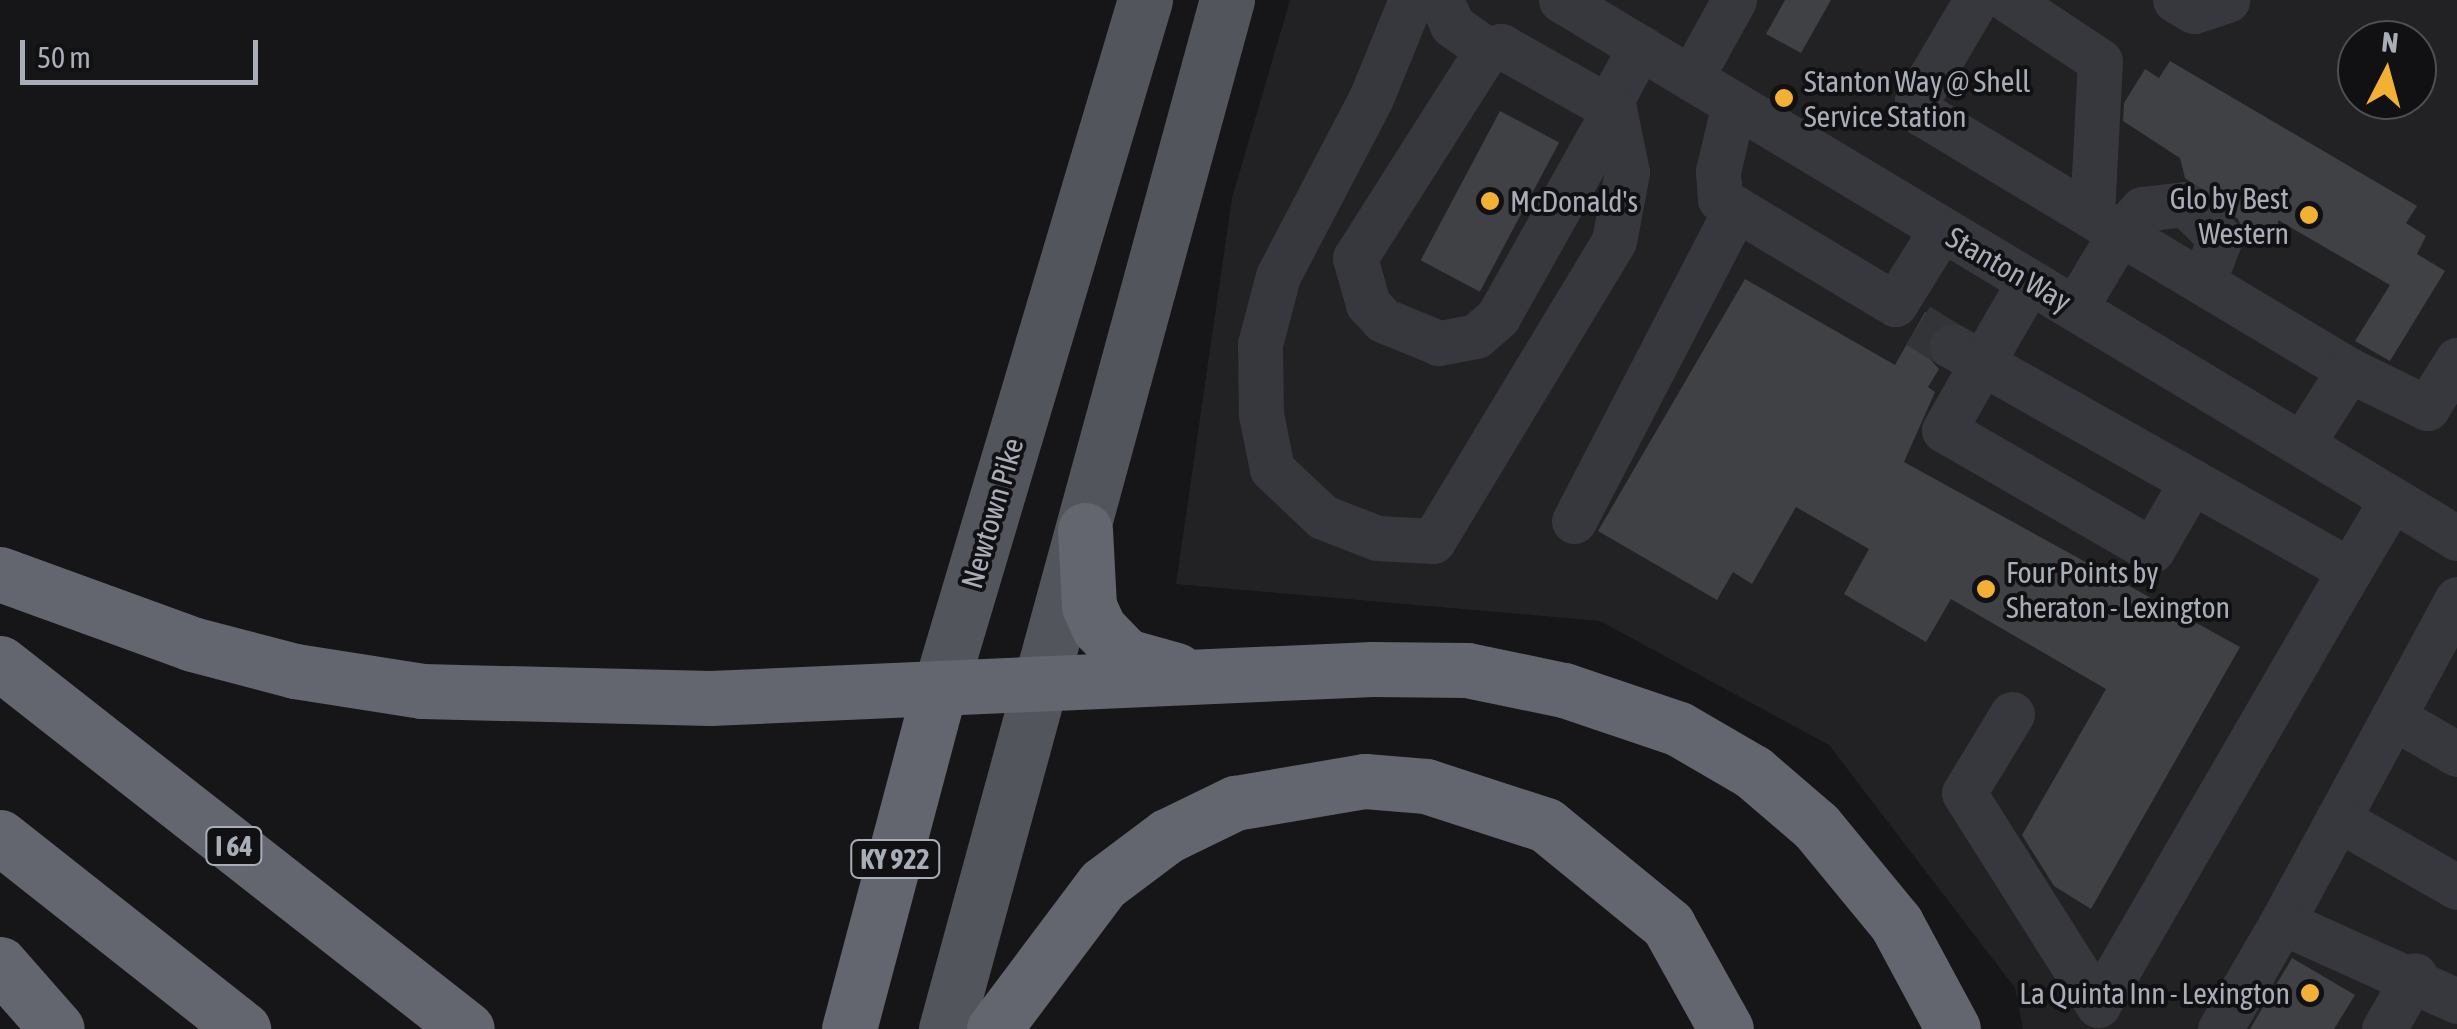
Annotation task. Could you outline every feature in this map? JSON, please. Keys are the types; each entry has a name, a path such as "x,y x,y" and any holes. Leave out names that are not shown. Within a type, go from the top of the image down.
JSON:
{"highway":[{"path":"1084,530 1089,606 1112,644 1151,666 1209,675"},
{"path":"0,574 192,644 295,671 422,691 710,698 1209,675 1466,670 1564,690 1680,729 1753,772 1816,826 1896,923 1954,1029"},
{"name":"I 64","path":"0,663 467,1029"},
{"name":"Newtown Pike","path":"849,1029 940,688"},
{"path":"994,1029 1103,884 1167,836 1235,803 1366,780 1426,786 1546,825 1668,925 1726,1029"},
{"path":"0,837 243,1029"},
{"path":"0,964 56,1029"}],"main road":[{"name":"Newtown Pike","path":"940,688 1145,0"},
{"path":"946,1029 1227,0"}],"street":[{"path":"1411,0 1371,98 1278,276 1260,344 1261,414 1272,469 1323,517 1377,538 1433,541 1614,241 1627,172 1614,110 1501,46 1488,50 1355,258 1356,281 1384,320 1458,343 1498,318 1614,110 1640,47"},
{"path":"1441,0 1452,25 1488,50"},
{"path":"1691,78 1734,0"},
{"path":"1976,0 1917,108 2349,370 2427,408 2457,360"},
{"path":"2008,0 2096,53 2102,70 2106,224 2075,308"},
{"path":"2175,0 2194,11 2228,0"},
{"name":"Stanton Way","path":"1580,5 1640,47 1941,230 2457,538"},
{"path":"1734,104 1718,171 1720,200 1937,334 2350,570"},
{"path":"1574,520 1736,208"},
{"path":"1941,230 1937,334 1944,430 2152,550 2192,481"},
{"path":"1937,334 2029,282"},
{"path":"2302,444 2349,370"},
{"path":"2012,714 1964,793 2098,1004 2392,499"},
{"path":"2220,1029 2457,599"},
{"path":"2393,717 2457,754"},
{"path":"2338,819 2457,887"},
{"path":"2282,922 2415,976 2457,1001"},
{"path":"2384,1029 2415,976"}],"shaded area":[{"path":"1290,0 2457,0 2457,1029 2023,1029 2015,988 1829,745 1600,621 1176,584 1232,198"}],"building":[{"path":"1785,0 1831,0 1801,53 1766,34"},
{"name":"Glo by Best Western","path":"2170,61 2417,206 2406,223 2426,236 2417,254 2445,271 2390,361 2355,341 2390,285 2278,220 2279,244 2245,238 2238,219 2185,178 2180,158 2123,121 2124,103 2145,69 2159,78"},
{"name":"McDonald's","path":"1500,111 1559,142 1480,292 1421,260"},
{"name":"Four Points by Sheraton - Lexington","path":"1745,279 1895,365 1925,312 1948,321 1929,334 1929,358 1939,369 1928,387 1935,392 1904,462 2240,647 2091,909 2054,886 2022,835 2106,689 1951,599 1926,642 1844,594 1869,549 1796,507 1752,584 1733,572 1717,600 1598,531"},
{"name":"La Quinta Inn - Lexington","path":"2292,958 2355,995 2334,1029 2250,1029"}],"tunnel":[{"path":"1918,325 1952,346"}],"place":[{"name":"Stanton Way @ Shell Service Station","path":"1784,98"},
{"name":"McDonald's","path":"1490,201"},
{"name":"Glo by Best Western","path":"2309,215"},
{"name":"Four Points by Sheraton - Lexington","path":"1986,589"},
{"name":"La Quinta Inn - Lexington","path":"2310,993"}]}
